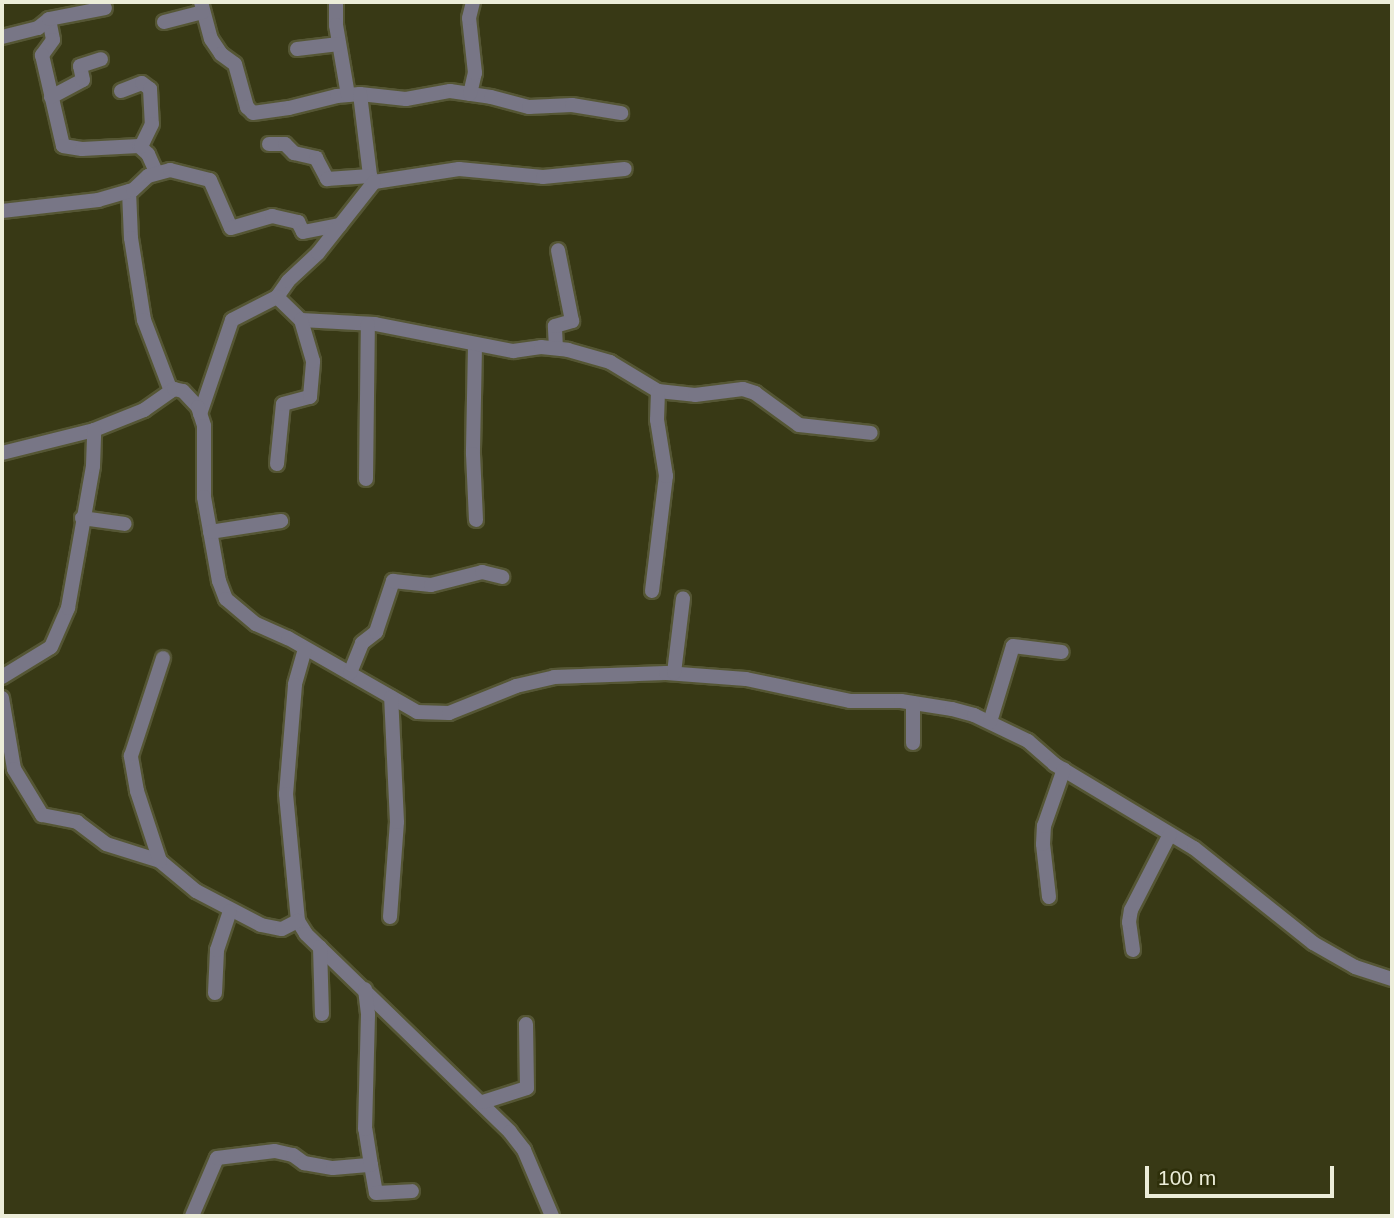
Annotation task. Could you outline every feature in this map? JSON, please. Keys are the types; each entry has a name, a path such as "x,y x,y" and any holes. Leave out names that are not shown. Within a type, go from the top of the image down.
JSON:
{"street":[{"path":"200,414 232,320 278,297 285,285 318,253 372,179 354,94 339,44 336,2"},
{"path":"470,94 475,79 469,18 472,2"},
{"path":"164,22 202,7 215,46 238,70 247,107 252,112 289,108 354,94 397,99 450,91 529,107 572,105 621,113"},
{"path":"2,37 38,28 49,19 105,8"},
{"path":"49,19 54,40 42,55 63,146 82,149 134,145 149,154 156,172"},
{"path":"296,49 339,44"},
{"path":"51,97 83,80 80,66 101,59"},
{"path":"121,90 142,83 150,89 152,124 141,147"},
{"path":"269,144 285,144 294,153 316,158 327,179 372,179 459,169 543,177 625,169"},
{"path":"2,211 75,205 129,191 156,172 180,170 210,180 231,228 272,216 298,222 303,233 340,225"},
{"path":"129,191 131,238 144,320 171,391"},
{"path":"556,348 555,326 572,321 558,250"},
{"path":"277,464 283,404 310,397 313,361 301,320 278,297"},
{"path":"301,320 368,324 513,351 556,348 610,362 658,391 695,395 743,389 755,393 799,425 871,433"},
{"path":"366,480 368,324"},
{"path":"475,346 472,454 476,520"},
{"path":"2,453 94,430 144,410 171,391 183,391 200,414 204,426 204,497 219,581 226,599 256,624 417,712 449,713 516,686 554,677 674,673 746,679 850,701 914,703 952,709 990,722 1028,741 1064,769 1236,878 1313,943 1355,967 1392,979"},
{"path":"652,591 666,476 657,420 658,391"},
{"path":"2,677 44,654 55,640 68,608 93,466 94,430"},
{"path":"82,518 125,524"},
{"path":"210,532 281,521"},
{"path":"350,673 362,643 376,632 393,581 431,585 482,572 502,577"},
{"path":"674,673 683,599"},
{"path":"990,722 1013,646 1062,652"},
{"path":"305,649 295,685 286,794 298,921 320,947 483,1102 524,1150 552,1216"},
{"path":"160,861 137,791 131,755 163,658"},
{"path":"390,917 397,822 391,697"},
{"path":"2,698 14,769 37,811 47,818 78,822 106,844 160,861 196,891 230,911 275,930 298,921"},
{"path":"913,743 914,703"},
{"path":"1049,897 1043,844 1044,826 1064,769"},
{"path":"1133,950 1129,922 1131,910 1170,834"},
{"path":"215,993 217,950 230,911"},
{"path":"320,947 322,1014"},
{"path":"365,989 368,1014 365,1129 376,1193 412,1191"},
{"path":"483,1102 527,1088 526,1024"},
{"path":"192,1216 217,1158 275,1151 293,1155 304,1163 332,1168 371,1165"}]}
